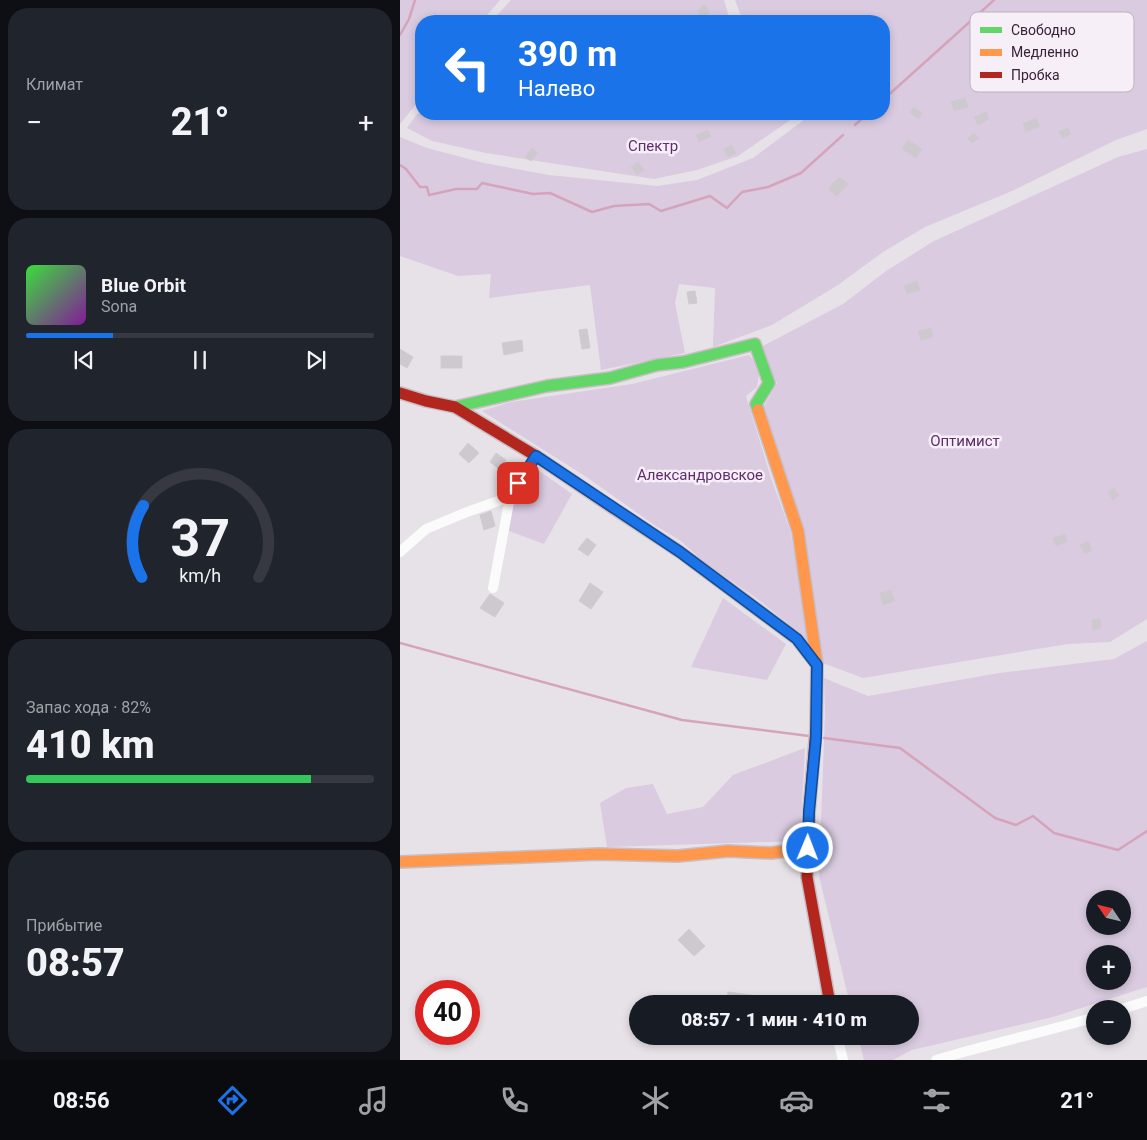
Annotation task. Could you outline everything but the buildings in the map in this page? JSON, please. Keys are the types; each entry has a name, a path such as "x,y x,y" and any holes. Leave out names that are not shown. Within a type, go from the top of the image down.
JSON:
{"street":[{"path":"454,407 547,386 610,378 657,365 683,362 755,344 769,383 756,404 798,531 817,665 816,738 809,812 807,876 828,995"},
{"path":"400,393 454,407 536,456 680,552 797,639 817,665"},
{"path":"493,588 510,497 536,456"},
{"path":"400,552 426,530 466,512 510,497"},
{"path":"400,862 599,854 678,856 728,851 771,853 808,848"},
{"path":"1131,1006 1147,1001"},
{"path":"936,1060 1086,1020"},
{"path":"839,1045 843,1060"}],"green space":[{"path":"400,0 500,0 487,15 415,15 415,105 400,124"},
{"path":"511,0 724,0 728,15 497,15"},
{"path":"735,0 1147,0 1147,129 1116,140 1012,191 925,227 883,252 838,285 772,325 713,347 715,288 679,284 675,303 685,353 601,370 590,285 489,298 491,274 458,276 400,256 400,137 427,148 484,163 549,175 657,186 697,180 753,158 804,120 890,120 890,15 741,15"},
{"name":"Спектр","path":"415,117 415,120 790,120 738,156 697,170 654,179 486,153 432,141 407,128"},
{"name":"Оптимист","path":"1147,149 1147,619 1110,642 1068,644 863,678 823,663 763,408 777,383 759,348 843,304 886,271 934,241 1118,157"},
{"name":"Александровское","path":"749,355 760,367 757,387 746,396 771,478 790,530 806,615 807,645 795,629 755,597 705,563 681,541 656,526 585,476 482,411 511,402 632,384"},
{"path":"535,468 572,494 544,544 507,530 512,503"},
{"path":"723,598 786,644 767,680 691,667"},
{"path":"1147,641 1147,987 1106,1000 1086,1000 1086,1006 1053,1017 912,1050 893,1060 864,1060 860,1045 919,1045 919,995 848,995 819,876 825,713 824,678 868,696 999,673 1114,659"},
{"path":"805,748 800,841 607,847 600,803 626,788 653,784 667,814 703,807 733,775"}],"waterway":[{"path":"400,35 409,19 415,0"},
{"path":"981,12 994,0"},
{"path":"890,94 970,22"},
{"path":"855,125 860,120"},
{"path":"400,165 406,169 420,187 427,187 429,195 456,189 477,189 482,183 533,194 550,193 592,212 614,206 649,204 661,211 710,196 727,208 742,192 768,187 801,173 843,135"},
{"path":"400,643 682,720 809,736"},
{"path":"824,738 900,748 995,818 1016,825 1033,816 1054,833 1118,850 1147,831"}],"traffic: fast":[{"path":"455,407 547,386 610,378 657,365 683,362 755,344 769,383 756,404 758,410"}],"traffic: slow":[{"path":"758,410 798,531 817,664"},
{"path":"613,508 680,552 797,639 817,665 816,729"},
{"path":"400,862 599,854 678,856 728,851 771,853 808,848"}],"traffic: jam":[{"path":"400,393 455,407 536,456 613,508"},
{"path":"816,729 809,812 807,877 828,995"}],"route":[{"path":"518,483 536,456 680,552 797,639 817,665 816,738 809,812 808,848"}]}
